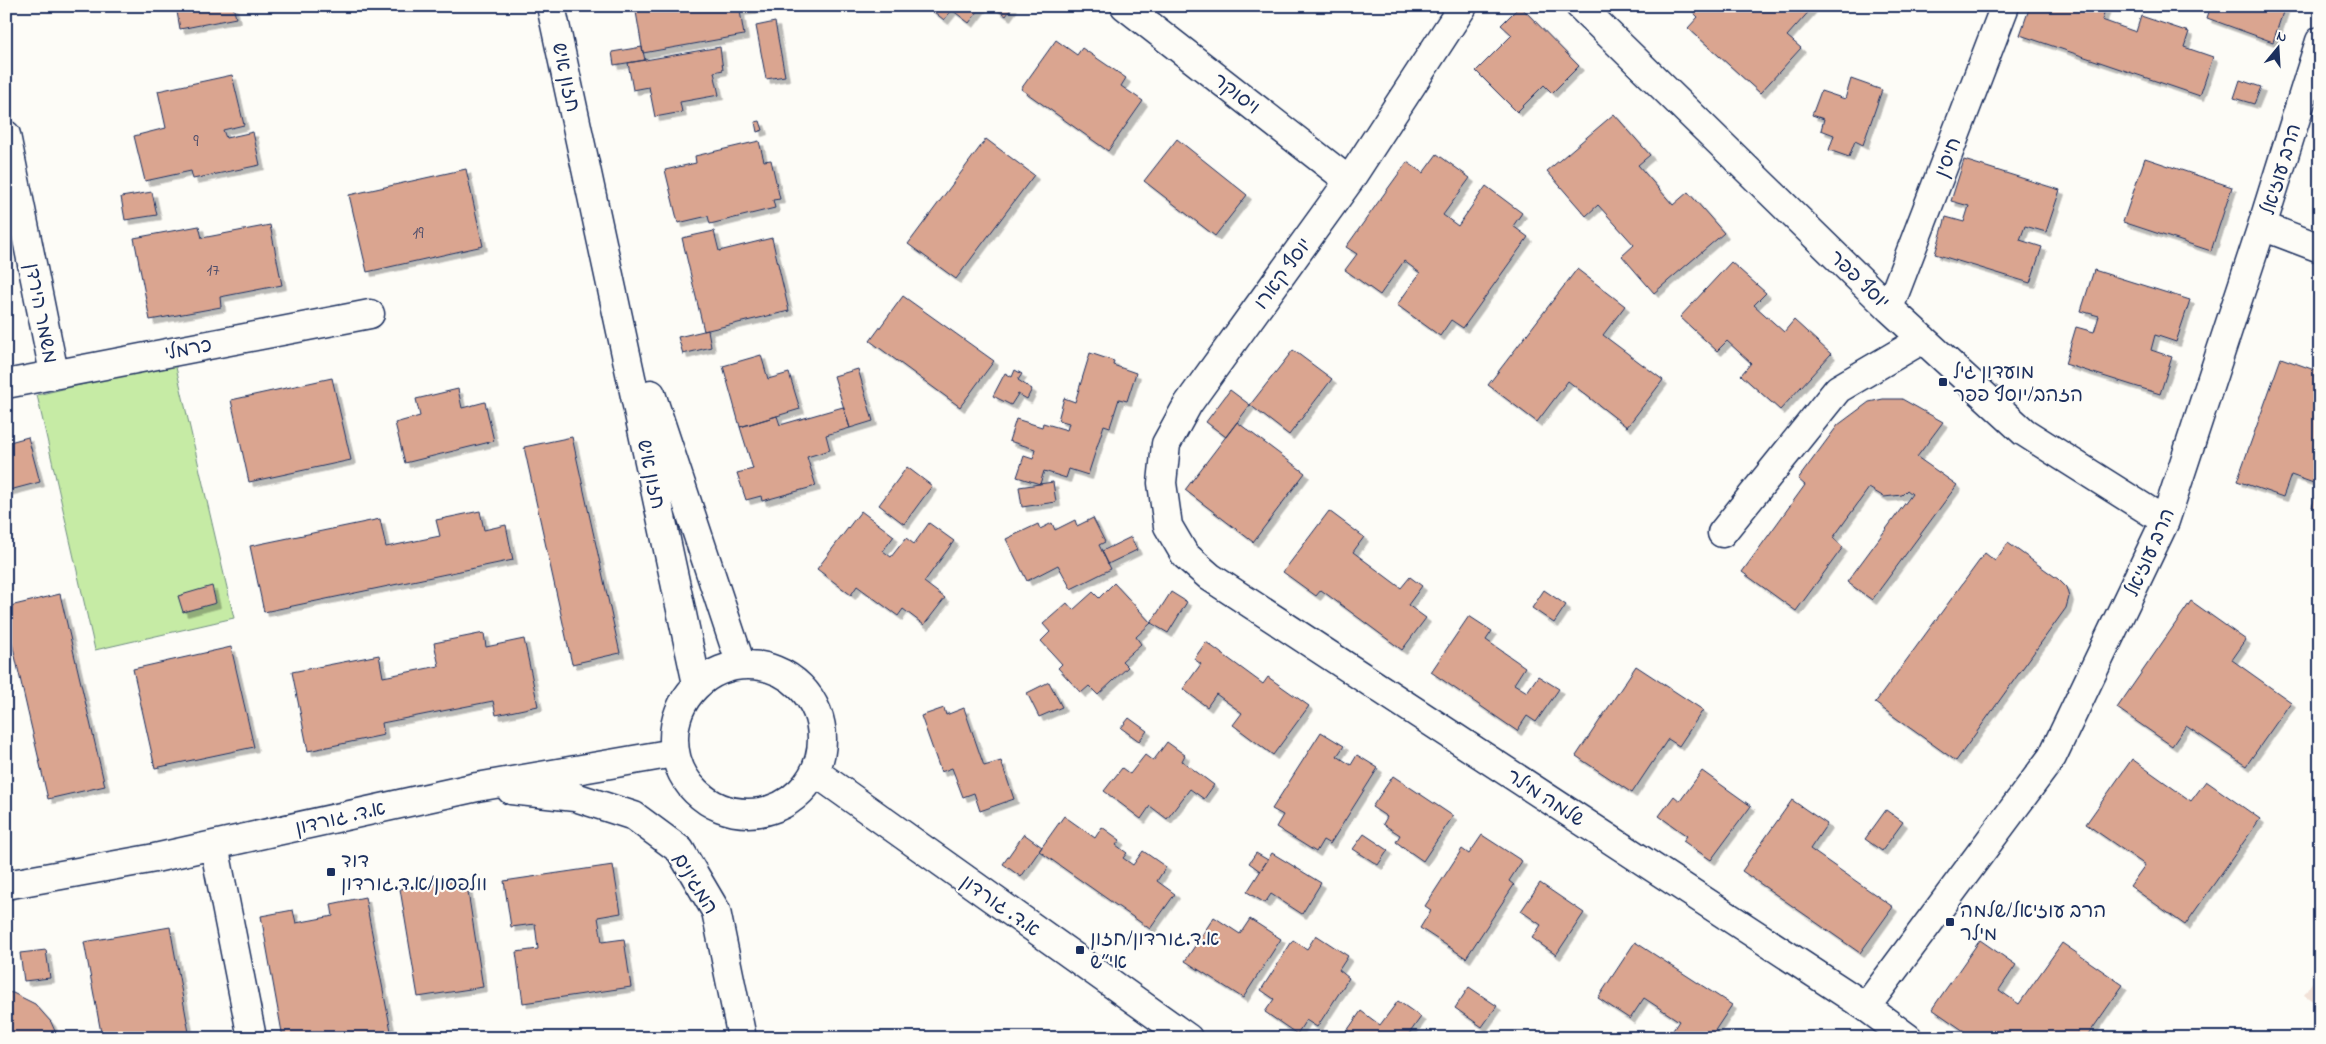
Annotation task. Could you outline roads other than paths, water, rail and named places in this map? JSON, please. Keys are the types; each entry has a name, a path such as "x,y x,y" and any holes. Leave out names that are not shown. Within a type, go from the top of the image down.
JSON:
{"street":[{"name":"חזון איש","path":"551,6 697,684"},
{"name":"ויסוקר","path":"1125,6 1349,180"},
{"name":"יוסף קארו","path":"1185,555 1168,526 1162,483 1166,444 1188,404 1349,180 1463,6"},
{"name":"יוסף פפר","path":"1580,6 1889,308 2024,432 2166,521"},
{"name":"חיסין","path":"1889,308 2005,6"},
{"name":"הרב עוזיאל","path":"1866,1007 2052,757 2166,521 2320,41"},
{"name":"משמר הירדן","path":"6,136 54,373"},
{"path":"2262,226 2320,248"},
{"name":"חזון איש","path":"607,264 741,665"},
{"name":"כרמלי","path":"6,384 54,373 370,314"},
{"path":"1722,533 1838,389 1923,339"},
{"name":"שלמה מילר","path":"1185,555 1218,582 1866,1007 1908,1038"},
{"path":"741,665 767,668 791,679 809,697 820,721 822,747 814,772 798,794 774,809 746,814 714,805 688,784 674,753 674,728 682,704 697,684 710,675 726,668 741,665"},
{"name":"א.ד. גורדון","path":"6,885 154,858 477,787 674,753"},
{"name":"א.ד. גורדון","path":"814,772 1188,1038"},
{"name":"המגינים","path":"477,787 575,797 634,816 680,850 716,911 742,1038"},
{"path":"214,845 252,1038"}],"place":[{"name":"מועדון גיל הזהב/יוסף פפר","path":"1943,382"},
{"name":"דוד וולפסון/א.ד.גורדון","path":"331,872"},
{"name":"הרב עוזיאל/שלמה מילר","path":"1950,922"},
{"name":"א.ד.גורדון/חזון אי״ש","path":"1080,950"}]}
